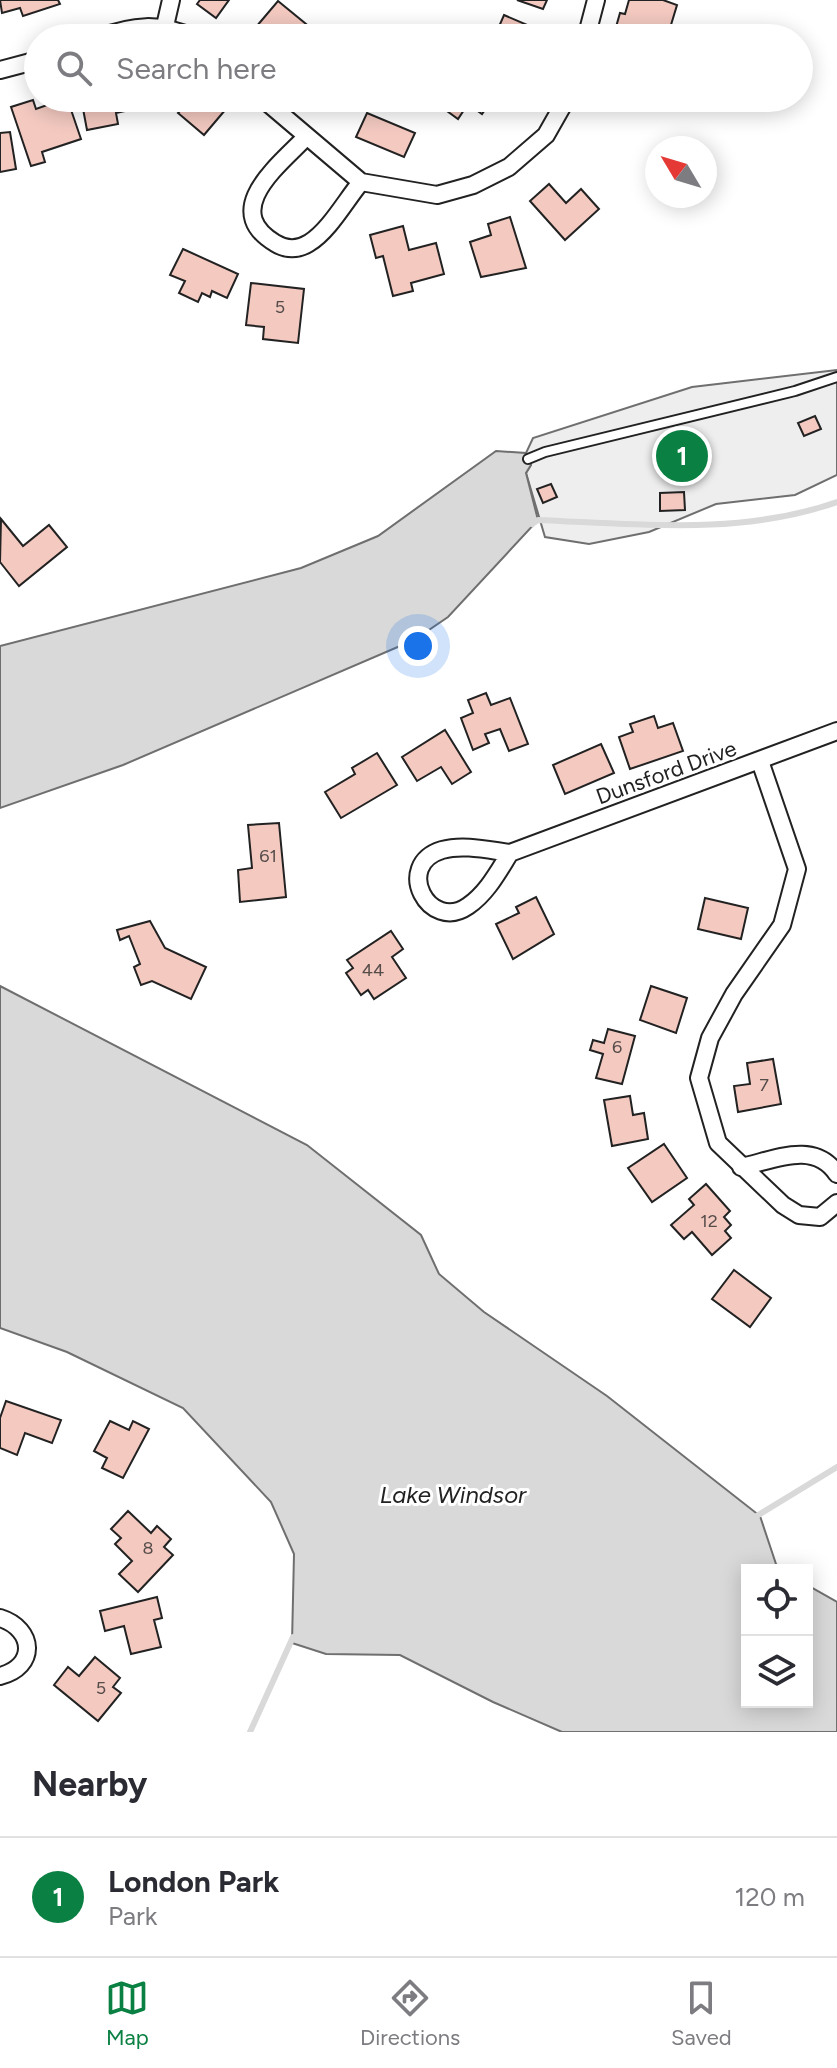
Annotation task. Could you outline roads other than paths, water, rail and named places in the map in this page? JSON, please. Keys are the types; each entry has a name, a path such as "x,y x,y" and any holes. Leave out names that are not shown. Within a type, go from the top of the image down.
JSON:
{"street":[{"path":"165,24 171,0"},
{"path":"590,24 596,0"},
{"path":"0,70 24,64"},
{"path":"278,112 361,182 437,195 473,185 509,167 546,135 559,112"},
{"path":"306,137 255,196 253,219 263,236 281,247 296,249 311,242 361,182"},
{"name":"Dunsford Drive","path":"510,853 482,894 465,909 438,910 425,903 418,892 417,876 423,862 440,850 460,848 510,853 837,731"},
{"path":"760,761 797,869 782,925 734,994 710,1038 699,1078 718,1143 741,1167 799,1215 820,1217 837,1203"},
{"path":"741,1167 805,1153 819,1158 837,1174"},
{"path":"0,1618 16,1623 26,1634 28,1651 20,1663 0,1676"}],"lane":[{"path":"528,459 545,452 795,391 837,377"}],"water":[{"path":"496,451 526,453 531,465 526,473 538,520 448,617 414,640 123,765 0,808 0,646 301,568 378,536"},
{"name":"Lake Windsor","path":"0,986 307,1145 421,1235 439,1274 484,1312 607,1396 760,1516 776,1564 741,1564 741,1708 813,1708 813,1588 837,1602 837,1732 562,1732 493,1702 400,1655 326,1654 292,1643 294,1554 271,1502 183,1408 67,1352 0,1328"}],"waterway":[{"path":"532,524 538,520 651,525 726,524 801,513 837,502"},
{"path":"755,1517 837,1467"},
{"path":"250,1732 293,1637"}],"place":[{"name":"London Park","path":"682,456"}]}
